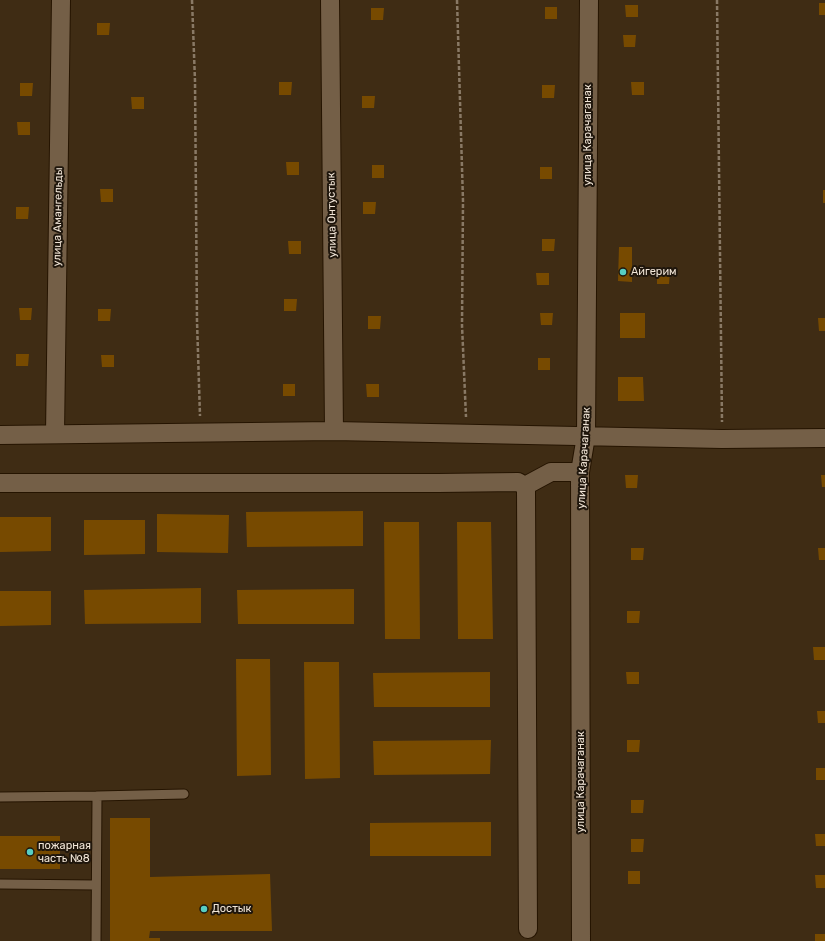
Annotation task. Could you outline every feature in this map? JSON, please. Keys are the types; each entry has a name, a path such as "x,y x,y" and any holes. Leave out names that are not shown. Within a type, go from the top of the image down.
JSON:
{"street":[{"name":"улица Амангельды","path":"55,434 61,0"},
{"name":"улица Онтустык","path":"330,0 334,431"},
{"name":"улица Карачаганак","path":"581,941 580,472 586,436 589,0"},
{"path":"0,435 334,431 722,439 825,438"},
{"path":"525,486 552,472 580,472"},
{"path":"0,482 518,482 525,486"},
{"path":"525,486 528,929"}],"lane":[{"path":"0,797 184,794"},
{"path":"96,941 97,796"},
{"path":"0,884 96,885"}],"path":[{"path":"192,0 196,89 197,321 200,432"},
{"path":"458,0 463,201 462,325 467,434"},
{"path":"717,0 722,439"}],"building":[{"path":"819,3 825,3 825,15 819,15"},
{"path":"625,5 638,5 638,17 626,17"},
{"path":"545,7 557,7 557,19 545,19"},
{"path":"371,8 384,8 383,20 371,20"},
{"path":"97,23 110,23 109,35 97,35"},
{"path":"623,35 636,35 635,47 624,47"},
{"path":"279,82 292,82 291,95 279,95"},
{"path":"631,82 644,82 644,95 632,95"},
{"path":"20,83 33,83 32,96 20,96"},
{"path":"542,85 555,85 554,98 542,98"},
{"path":"362,96 375,96 374,108 362,108"},
{"path":"131,97 144,97 144,109 132,109"},
{"path":"17,122 30,122 30,135 18,135"},
{"path":"286,162 299,162 299,175 287,175"},
{"path":"372,165 384,165 384,178 372,178"},
{"path":"540,167 552,167 552,179 540,179"},
{"path":"100,189 113,189 113,202 101,202"},
{"path":"823,190 825,190 825,203 823,203"},
{"path":"363,202 376,202 375,214 363,214"},
{"path":"16,207 29,207 28,219 16,219"},
{"path":"542,239 555,239 554,251 542,251"},
{"path":"288,241 301,241 301,254 289,254"},
{"path":"619,247 632,247 632,282 618,281"},
{"path":"657,272 670,272 669,284 657,284"},
{"path":"536,273 549,273 549,285 537,285"},
{"path":"284,299 297,299 296,311 284,311"},
{"path":"19,308 32,308 31,320 20,320"},
{"path":"98,309 111,309 110,321 98,321"},
{"path":"540,313 553,313 552,325 541,325"},
{"path":"620,313 645,313 645,338 620,338"},
{"path":"368,316 381,316 380,329 368,329"},
{"path":"818,318 825,318 825,331 819,331"},
{"path":"16,354 29,354 28,366 16,366"},
{"path":"101,355 114,355 114,367 102,367"},
{"path":"538,358 550,358 550,370 538,370"},
{"path":"618,377 643,377 644,401 618,401"},
{"path":"283,384 295,384 295,396 283,396"},
{"path":"366,384 379,384 379,397 367,397"},
{"path":"625,475 638,475 637,488 626,488"},
{"path":"821,475 825,475 825,487 822,487"},
{"path":"363,511 363,546 247,547 246,512"},
{"path":"157,514 229,515 228,553 157,552"},
{"path":"0,517 51,517 51,551 0,552"},
{"path":"84,520 145,520 145,554 84,555"},
{"path":"384,522 419,522 420,639 385,639"},
{"path":"457,522 491,522 493,639 458,639"},
{"path":"631,548 644,548 643,560 631,560"},
{"path":"818,548 825,548 825,560 819,560"},
{"path":"201,588 201,623 85,624 84,590"},
{"path":"354,589 354,624 238,624 237,590"},
{"path":"0,591 51,591 51,625 0,626"},
{"path":"627,611 640,611 639,623 627,623"},
{"path":"813,647 825,647 825,660 814,660"},
{"path":"236,659 270,659 271,775 237,776"},
{"path":"304,662 339,662 340,778 305,779"},
{"path":"490,672 490,707 374,707 373,673"},
{"path":"626,672 639,672 639,684 627,684"},
{"path":"817,711 825,711 825,723 818,723"},
{"path":"491,740 490,774 374,775 373,741"},
{"path":"627,740 640,740 639,752 627,752"},
{"path":"816,768 825,768 825,780 816,780"},
{"path":"631,800 644,800 643,813 631,813"},
{"path":"110,818 150,818 150,877 270,874 272,931 150,931 149,938 160,938 160,941 110,941"},
{"path":"491,822 491,856 370,856 370,823"},
{"path":"815,834 825,834 825,846 816,846"},
{"name":"пожарная часть №8","path":"0,836 60,836 60,869 0,869"},
{"path":"631,839 644,839 643,852 631,852"},
{"path":"628,871 640,871 640,884 628,884"},
{"path":"815,875 825,875 825,888 816,888"},
{"path":"815,934 825,934 825,941 815,941"}],"place":[{"name":"Айгерим","path":"623,272"},
{"name":"пожарная часть №8","path":"30,852"},
{"name":"Достык","path":"204,909"}]}
